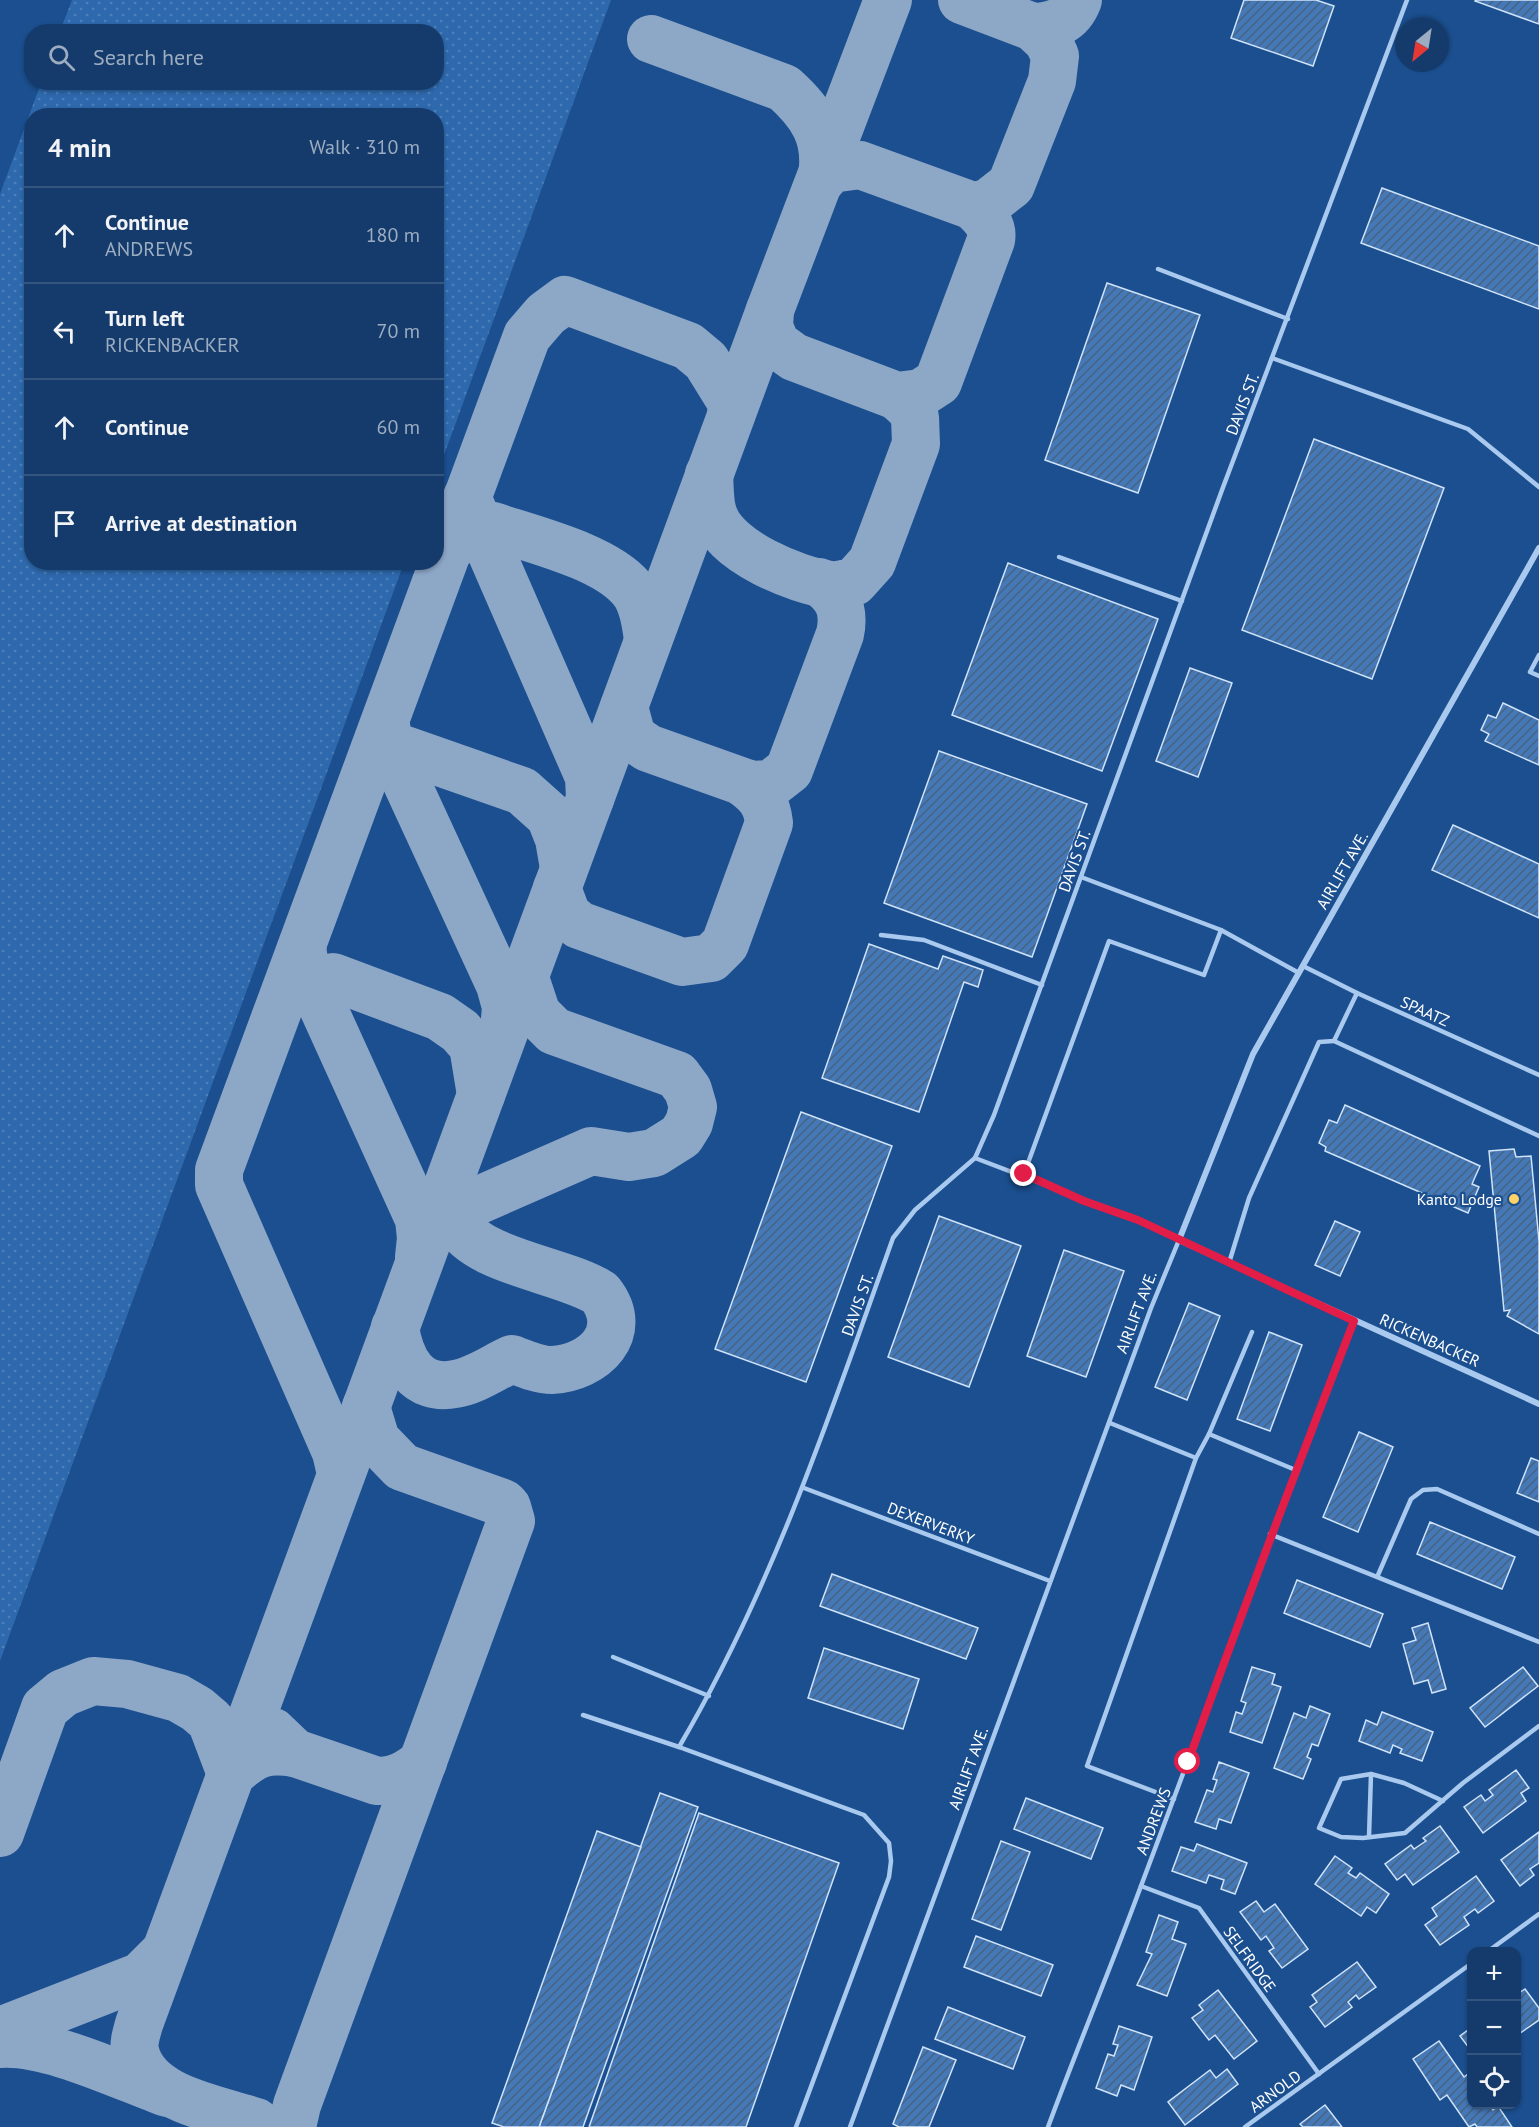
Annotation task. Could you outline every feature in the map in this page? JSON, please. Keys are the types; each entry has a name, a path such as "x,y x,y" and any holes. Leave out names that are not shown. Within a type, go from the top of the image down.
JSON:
{"street":[{"name":"AIRLIFT AVE.","path":"1179,1240 1253,1054 1539,548"},
{"name":"RICKENBACKER","path":"1179,1240 1539,1404"}],"lane":[{"name":"DAVIS ST.","path":"680,1747 709,1696 766,1577 804,1488 893,1238 915,1210 975,1158 1042,985 1272,358 1407,0"},
{"path":"1158,269 1288,318"},
{"path":"1272,358 1468,429 1539,487"},
{"path":"1059,557 1182,601"},
{"path":"1539,655 1530,672 1539,676"},
{"path":"1081,877 1221,930 1299,974"},
{"path":"1024,1174 1109,941 1204,975 1221,930"},
{"path":"882,935 924,940 1042,985"},
{"name":"SPAATZ","path":"1303,966 1357,993 1539,1075"},
{"path":"1334,1041 1357,993"},
{"path":"1229,1263 1249,1198 1319,1042 1334,1041 1539,1136"},
{"path":"975,1158 1024,1174 1084,1201 1138,1220 1179,1240"},
{"name":"AIRLIFT AVE.","path":"850,2127 1151,1308 1179,1240"},
{"name":"ANDREWS","path":"1048,2127 1174,1799 1270,1534 1298,1471 1354,1321"},
{"path":"1174,1799 1087,1766 1196,1458 1209,1434 1252,1332"},
{"path":"1110,1423 1196,1458"},
{"path":"1209,1434 1298,1471"},
{"name":"DEXERVERKY","path":"804,1488 1050,1581"},
{"path":"1378,1575 1412,1499 1423,1490 1437,1489 1539,1534"},
{"path":"1270,1534 1378,1575 1539,1642"},
{"path":"613,1657 709,1696"},
{"path":"583,1715 680,1747 864,1815 889,1843 891,1861 889,1877 796,2127"},
{"path":"1443,1801 1404,1783 1371,1774 1341,1779 1318,1828 1341,1837 1405,1833 1443,1801 1463,1783 1539,1726"},
{"path":"1369,1837 1371,1774"},
{"name":"SELFRIDGE","path":"1141,1886 1199,1908 1319,2074"},
{"path":"1494,1947 1539,1914"},
{"name":"ARNOLD","path":"1245,2127 1467,1966"}],"shaded area":[{"path":"72,0 611,0 444,455 444,108 32,108 38,90 444,90 444,24 63,24"},
{"path":"24,129 24,570 401,570 0,1661 0,194"}],"building":[{"path":"1244,0 1316,0 1334,6 1313,66 1231,38"},
{"path":"1476,0 1539,0 1539,24 1475,1"},
{"path":"1382,188 1539,246 1539,309 1361,243"},
{"path":"1107,283 1200,315 1138,493 1045,460"},
{"path":"1314,439 1444,488 1372,679 1242,630"},
{"path":"1008,563 1158,619 1102,771 952,715"},
{"path":"1190,668 1232,683 1198,777 1156,761"},
{"path":"1503,703 1539,720 1539,765 1485,741 1489,734 1481,730 1488,715 1496,718"},
{"path":"939,751 1087,804 1032,957 884,903"},
{"path":"1453,825 1539,864 1539,918 1432,870"},
{"path":"869,944 938,969 943,956 983,970 978,987 964,982 919,1112 822,1078"},
{"path":"1345,1105 1480,1166 1472,1184 1479,1187 1468,1213 1325,1151 1326,1147 1319,1143 1329,1120 1337,1123"},
{"path":"801,1112 892,1146 806,1382 715,1349"},
{"name":"Kanto Lodge","path":"1514,1149 1516,1157 1531,1156 1539,1241 1539,1334 1507,1316 1510,1310 1504,1311 1489,1151"},
{"path":"939,1216 1021,1246 969,1387 888,1357"},
{"path":"1335,1221 1360,1232 1340,1276 1315,1265"},
{"path":"1064,1250 1124,1271 1086,1377 1027,1356"},
{"path":"1189,1303 1220,1316 1187,1400 1155,1387"},
{"path":"1269,1332 1302,1345 1270,1431 1237,1419"},
{"path":"1359,1432 1393,1447 1358,1532 1323,1517"},
{"path":"1531,1458 1539,1461 1539,1502 1517,1493"},
{"path":"1430,1522 1515,1557 1502,1589 1417,1554"},
{"path":"832,1574 978,1628 966,1659 820,1606"},
{"path":"1297,1580 1383,1614 1370,1647 1284,1613"},
{"path":"1428,1623 1446,1689 1432,1693 1428,1680 1414,1684 1403,1644 1416,1640 1412,1628"},
{"path":"824,1648 919,1679 903,1729 808,1698"},
{"path":"1252,1667 1275,1674 1272,1684 1281,1687 1262,1743 1230,1732 1236,1712 1242,1714 1246,1703 1241,1701"},
{"path":"1523,1667 1538,1686 1485,1727 1470,1708"},
{"path":"1310,1706 1330,1714 1318,1746 1312,1744 1307,1757 1311,1759 1303,1779 1274,1768 1294,1713 1306,1718"},
{"path":"1382,1712 1433,1732 1422,1761 1400,1753 1402,1749 1393,1745 1390,1753 1359,1741 1366,1720 1377,1725"},
{"path":"1219,1762 1249,1773 1231,1823 1219,1819 1216,1829 1195,1822 1207,1790 1213,1792 1217,1780 1213,1779"},
{"path":"1516,1770 1529,1788 1521,1793 1526,1801 1483,1833 1464,1807 1481,1795 1485,1801 1493,1795 1489,1790"},
{"path":"660,1793 698,1807 583,2127 539,2127"},
{"path":"1026,1798 1103,1828 1091,1859 1014,1829"},
{"path":"699,1813 839,1863 746,2127 589,2127"},
{"path":"1440,1826 1459,1852 1413,1885 1405,1874 1397,1880 1385,1864 1411,1845 1414,1849 1426,1841 1423,1838"},
{"path":"597,1831 641,1847 539,2127 504,2127 492,2123"},
{"path":"1539,1832 1539,1863 1530,1869 1534,1875 1520,1886 1501,1860"},
{"path":"1001,1841 1030,1852 1001,1930 972,1919"},
{"path":"1197,1844 1247,1863 1235,1894 1221,1889 1224,1880 1209,1875 1206,1883 1172,1871 1181,1847 1194,1851"},
{"path":"1335,1856 1352,1868 1348,1873 1356,1878 1360,1873 1389,1894 1376,1913 1367,1907 1361,1916 1315,1884"},
{"path":"1476,1876 1494,1901 1478,1913 1475,1909 1464,1917 1469,1925 1440,1945 1425,1925 1437,1916 1432,1908"},
{"path":"1256,1901 1264,1912 1275,1904 1308,1949 1282,1968 1269,1951 1274,1948 1266,1936 1261,1940 1240,1912"},
{"path":"1159,1915 1178,1922 1172,1939 1186,1944 1167,1996 1137,1985 1152,1954 1146,1952"},
{"path":"976,1936 1053,1965 1041,1996 964,1967"},
{"path":"1357,1962 1376,1987 1359,1999 1356,1995 1348,2002 1352,2007 1325,2027 1310,2007 1317,2002 1312,1995"},
{"path":"1525,1989 1539,2008 1539,2020 1521,2033 1521,2001 1521,1992"},
{"path":"1218,1990 1257,2041 1234,2059 1215,2035 1209,2040 1192,2018 1203,2010 1199,2005"},
{"path":"948,2007 1025,2037 1013,2069 935,2039"},
{"path":"1119,2026 1152,2037 1134,2090 1121,2085 1117,2096 1096,2088 1108,2054 1114,2056 1118,2045 1113,2044"},
{"path":"1467,2031 1467,2045 1460,2036"},
{"path":"1439,2041 1464,2077 1467,2075 1467,2109 1500,2109 1512,2127 1477,2127 1475,2124 1469,2127 1447,2095 1440,2100 1413,2059"},
{"path":"923,2047 956,2060 929,2127 899,2127 893,2124"},
{"path":"1227,2069 1238,2084 1185,2125 1168,2102 1210,2070 1216,2078"},
{"path":"1325,2105 1342,2127 1303,2127 1300,2124"}],"taxiway":[{"path":"263,2127 256,2122 184,2099 167,2091 152,2080 141,2067 135,2051 139,2024 770,310 888,0"},
{"path":"821,180 831,169 860,165 973,206 988,203 1011,185 1052,81 1055,56 1048,41 1033,27 962,0"},
{"path":"1033,27 1061,21 1071,13 1078,0"},
{"path":"651,39 784,88 803,107 816,127 823,149 822,176"},
{"path":"770,310 769,327 776,344 794,357 897,396 921,393 938,382 991,240 989,225 973,206"},
{"path":"444,561 527,336 546,314 565,300 688,346 706,361 732,403 731,415"},
{"path":"709,474 710,501 714,516 721,529 747,552 782,570 816,582 834,585 854,582 872,562 916,444 915,417 909,407 897,396"},
{"path":"467,497 589,777 590,799"},
{"path":"461,541 474,530 493,526 586,558 619,577 635,593 643,612 648,640"},
{"path":"341,1474 336,1452 219,1185 219,1170 441,570"},
{"path":"624,707 632,737 648,748 752,785 771,784 789,770 840,634 842,618 839,605 826,587 819,582"},
{"path":"385,722 391,749 500,985 506,1007 504,1031"},
{"path":"375,766 382,759 405,750 522,791 550,816 559,839 564,868"},
{"path":"557,888 567,915 579,925 682,962 711,958 725,944 769,823 767,810 762,800 745,784"},
{"path":"302,946 305,968 419,1219 421,1238 419,1257"},
{"path":"288,993 311,981 333,977 440,1017 460,1031 473,1046 481,1095"},
{"path":"431,1231 454,1211 591,1151 629,1157 654,1153 681,1136 689,1123 693,1107 688,1090 677,1075 554,1031 537,1014 526,981"},
{"path":"395,1327 401,1351 412,1371 430,1383 441,1385 470,1380 512,1359 542,1369 567,1368 582,1363 594,1355 610,1334 609,1307 600,1293 484,1248 468,1237 457,1224 446,1189"},
{"path":"292,2127 297,2105 511,1521 507,1507 503,1503 402,1467 376,1440 366,1407"},
{"path":"0,1833 45,1708 63,1693 93,1681 127,1684 178,1698 197,1709 211,1721 231,1774 260,1754 275,1751 295,1753"},
{"path":"273,1732 295,1753 377,1781 401,1776 423,1762"},
{"path":"0,2031 141,1976 165,1952"},
{"path":"0,2044 40,2048 62,2054 167,2093"}],"place":[{"name":"Kanto Lodge","path":"1514,1199"}],"route":[{"path":"1024,1174 1084,1201 1138,1220 1354,1321 1298,1471 1270,1534 1188,1762"}]}
